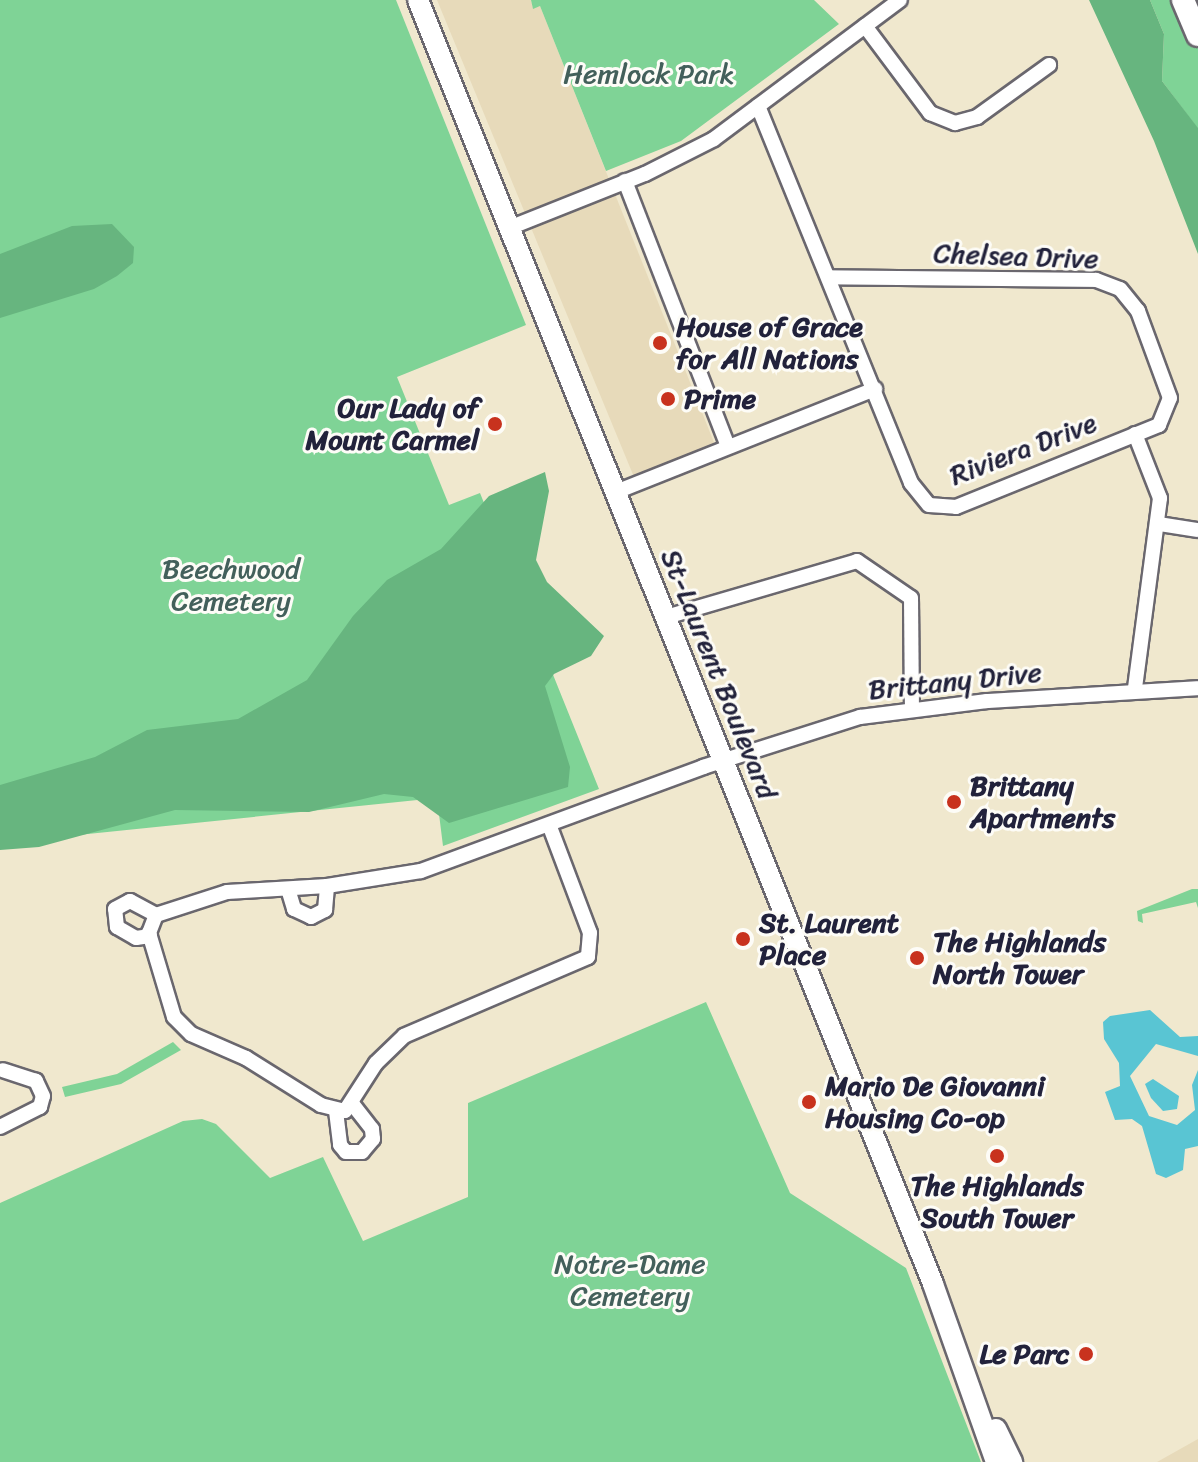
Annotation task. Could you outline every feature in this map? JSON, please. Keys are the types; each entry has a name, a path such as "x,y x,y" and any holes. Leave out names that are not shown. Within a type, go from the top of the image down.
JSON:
{"main road":[{"name":"St-Laurent Boulevard","path":"418,0 725,761 966,1370 996,1462"},
{"path":"1183,0 1198,35"},
{"name":"St-Laurent Boulevard","path":"966,1370 1012,1462"}],"street":[{"path":"509,228 625,181 714,139 900,0"},
{"path":"865,26 930,113 955,123 977,117 1049,65"},
{"path":"616,492 875,389 758,106"},
{"path":"625,181 728,446"},
{"name":"Chelsea Drive","path":"829,277 1096,280 1120,289 1138,311 1170,398 1159,425 1135,434"},
{"name":"Riviera Drive","path":"875,389 911,483 929,505 956,507 1135,434"},
{"path":"1135,434 1160,498 1135,689"},
{"path":"1159,524 1198,530"},
{"path":"666,617 857,561 911,598 912,710"},
{"name":"Brittany Drive","path":"156,915 227,892 327,886 421,871 831,725 912,710 1135,689 1198,688"},
{"path":"150,936 136,938 117,927 115,909 130,901 156,915 150,922 150,936 174,1017 191,1034 246,1058 336,1111 353,1105 376,1063 404,1036 588,957 590,933 550,827"},
{"path":"288,889 294,909 311,917 325,910 327,886"},
{"path":"0,1127 40,1107 43,1096 36,1081 1,1067"},
{"path":"336,1111 340,1145 346,1152 362,1152 373,1139 372,1129 353,1105"}],"shaded area":[{"path":"437,0 531,0 533,8 540,6 715,445 634,477"},
{"path":"1198,1439 1198,1462 1157,1462"}],"green space":[{"name":"Beechwood Cemetery","path":"0,0 396,0 526,325 397,377 449,505 480,493 599,789 443,846 437,798 0,843"},
{"name":"Hemlock Park","path":"531,0 814,0 839,24 681,141 606,171 540,6 533,9"},
{"path":"1089,0 1150,0 1164,34 1162,81 1198,128 1198,254 1154,141"},
{"path":"1150,0 1198,0 1198,129 1162,81 1164,34"},
{"path":"112,224 134,247 133,263 94,289 0,318 0,254 72,226"},
{"path":"545,472 549,491 536,560 547,582 604,636 591,656 554,674 545,686 570,767 568,787 449,823 413,797 384,794 309,812 175,810 39,847 0,850 0,785 95,757 147,730 238,719 307,680 353,616 387,580 441,549 489,496"},
{"path":"1198,889 1198,908 1196,902 1142,914 1143,923 1138,921 1137,911"},
{"name":"Notre-Dame Cemetery","path":"706,1002 790,1193 906,1268 981,1462 0,1462 0,1203 183,1121 202,1119 216,1124 270,1178 323,1157 363,1241 468,1197 468,1103"},
{"path":"173,1042 181,1050 121,1084 65,1097 62,1087 117,1074"}],"water":[{"path":"1150,1010 1180,1037 1198,1036 1198,1056 1156,1044 1130,1076 1149,1116 1177,1125 1195,1110 1192,1085 1198,1070 1198,1146 1185,1149 1183,1170 1166,1178 1156,1174 1142,1126 1132,1119 1115,1120 1105,1092 1120,1086 1119,1063 1104,1039 1103,1022 1110,1016"},
{"path":"1153,1079 1179,1096 1177,1109 1163,1111 1151,1098 1145,1084"}],"place":[{"name":"House of Grace for All Nations","path":"660,343"},
{"name":"Prime","path":"668,399"},
{"name":"Our Lady of Mount Carmel","path":"495,424"},
{"name":"Brittany Apartments","path":"954,802"},
{"name":"St. Laurent Place","path":"743,939"},
{"name":"The Highlands North Tower","path":"917,958"},
{"name":"Mario De Giovanni Housing Co-op","path":"809,1102"},
{"name":"The Highlands South Tower","path":"997,1156"},
{"name":"Le Parc","path":"1086,1354"}]}
